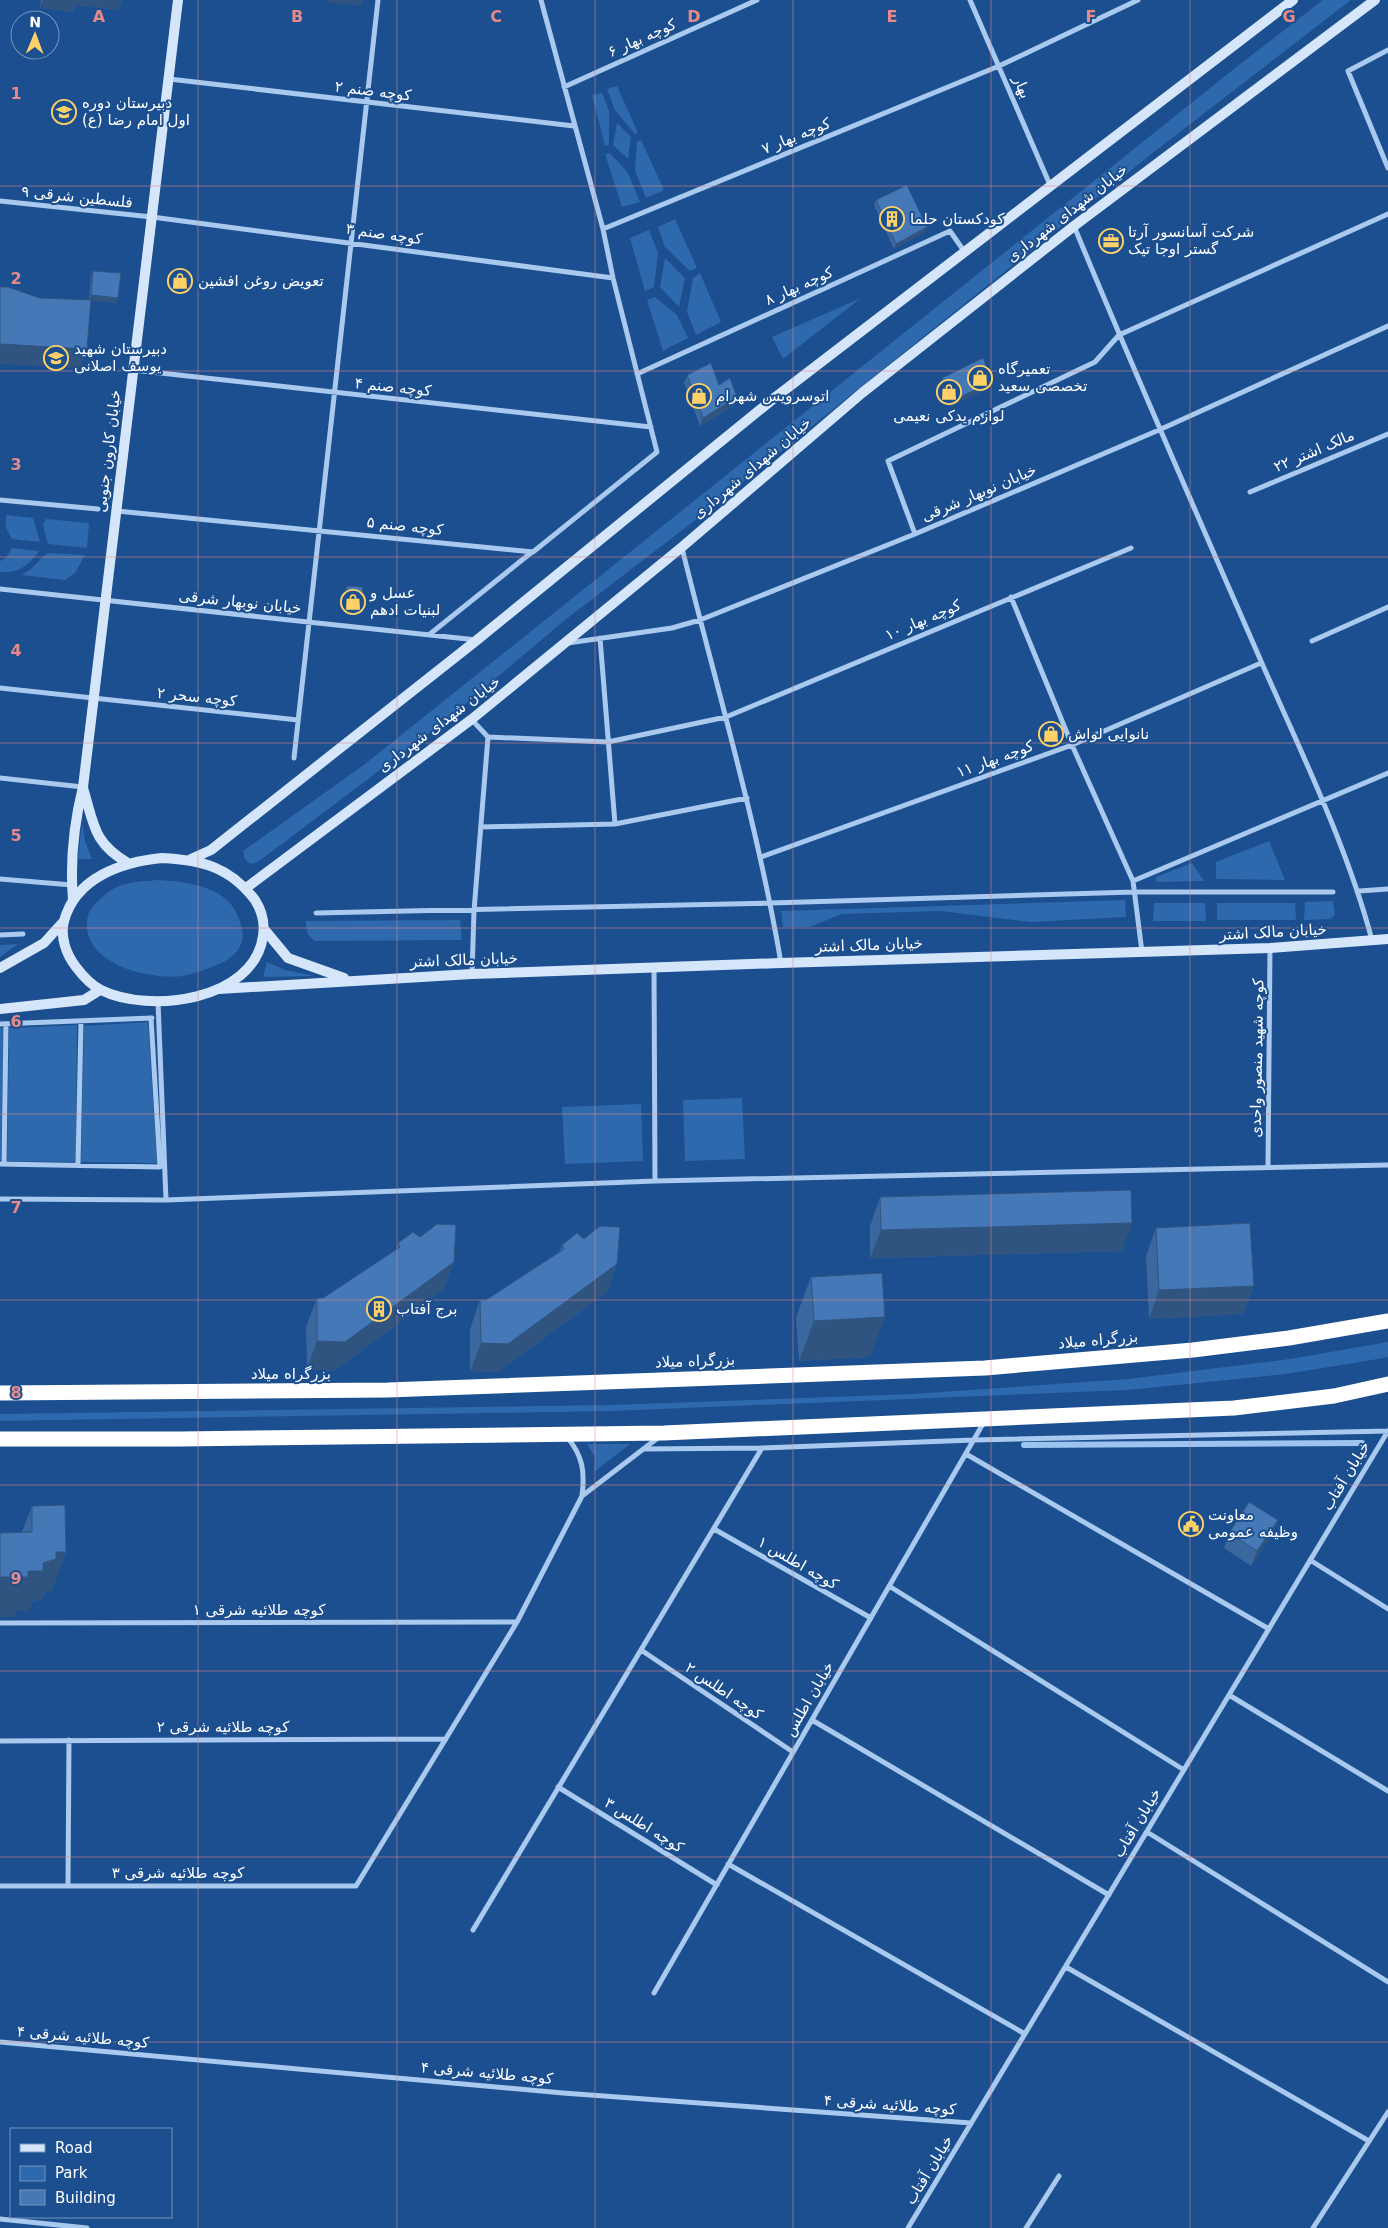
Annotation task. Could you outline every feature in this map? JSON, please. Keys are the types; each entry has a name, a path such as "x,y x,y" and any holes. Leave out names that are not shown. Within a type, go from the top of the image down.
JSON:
{"highway":[{"name":"بزرگراه میلاد","path":"0,1393 388,1390 985,1368 1222,1346 1290,1338 1388,1321"},
{"path":"0,1439 180,1439 664,1433 1234,1408 1334,1396 1388,1384"}],"main road":[{"name":"خیابان کارون جنوبی","path":"73,900 72,885 76,815 83,787 178,0"},
{"path":"191,859 211,850 477,640 773,398 1293,0"},
{"name":"خیابان شهدای شهرداری","path":"246,888 472,720 682,547 862,393 1074,226 1375,0"},
{"name":"خیابان کارون جنوبی","path":"83,787 97,833 103,844 113,854 128,863"},
{"path":"0,968 44,943 64,920 73,900 99,876 128,863 162,858 191,859 222,870 246,888 258,905 264,929 262,942 250,965 238,977 219,989 188,999 158,1002 137,1000 100,990 84,977 69,957 63,936 64,920"},
{"name":"خیابان مالک اشتر","path":"264,929 288,958 350,980"},
{"name":"خیابان مالک اشتر","path":"219,989 472,974 1142,953 1270,948 1388,939"},
{"path":"0,1010 84,1000 100,990"}],"street":[{"path":"294,758 378,0"},
{"path":"429,634 657,452 602,229 541,0"},
{"name":"کوچه بهار ۶","path":"564,87 758,0"},
{"name":"بهار","path":"970,0 1050,185"},
{"name":"کوچه بهار ۷","path":"602,229 999,66 1138,0"},
{"path":"1388,50 1348,71 1388,168"},
{"name":"کوچه صنم ۲","path":"168,79 574,126"},
{"name":"فلسطین شرقی ۹","path":"0,201 152,217"},
{"path":"915,534 888,461 1096,362 1119,335 1388,214"},
{"name":"کوچه صنم ۳","path":"152,217 613,278"},
{"path":"1074,226 1159,430 1322,801 1359,891 1373,941"},
{"name":"کوچه بهار ۸","path":"637,374 950,231 964,251"},
{"name":"خیابان نوبهار شرقی","path":"567,643 672,628 700,620 915,534 1159,430 1388,326"},
{"name":"کوچه صنم ۴","path":"133,370 651,427"},
{"name":"مالک اشتر ۲۲","path":"1250,492 1388,434"},
{"path":"0,500 98,509"},
{"name":"کوچه صنم ۵","path":"116,511 533,552"},
{"path":"682,547 747,798 771,904 781,963"},
{"name":"کوچه بهار ۱۰","path":"488,737 608,742 726,717 1131,548"},
{"name":"خیابان نوبهار شرقی","path":"0,589 477,640"},
{"path":"1011,597 1072,745 1133,881 1142,953"},
{"path":"1312,641 1388,607"},
{"path":"600,638 615,824"},
{"name":"کوچه بهار ۱۱","path":"761,857 1072,745 1261,663"},
{"name":"کوچه سحر ۲","path":"0,688 298,720"},
{"path":"472,720 488,737 474,911 472,974"},
{"path":"1133,881 1388,773"},
{"path":"0,778 83,787"},
{"path":"481,827 615,824 747,798"},
{"path":"0,879 72,885"},
{"path":"1359,891 1388,889"},
{"path":"316,913 771,904 1134,892 1332,892"},
{"path":"0,935 23,934"},
{"name":"کوچه شهید منصور واحدی","path":"1268,1167 1270,948"},
{"path":"654,968 655,1180"},
{"path":"158,1002 166,1200"},
{"path":"150,1018 160,1167 2,1164 3,1024 150,1018 158,1018"},
{"path":"78,1165 80,1021"},
{"path":"0,1199 166,1200 655,1180 1388,1165"},
{"name":"خیابان اطلس","path":"654,1993 987,1418"},
{"path":"643,1449 762,1448 974,1440 1388,1431"},
{"name":"خیابان آفتاب","path":"908,2228 1388,1431"},
{"path":"446,1739 517,1622 582,1496 585,1476 581,1462 573,1444 563,1433"},
{"path":"582,1496 664,1433"},
{"path":"473,1930 762,1448"},
{"path":"966,1454 1268,1629"},
{"name":"کوچه اطلس ۱","path":"714,1529 871,1618"},
{"path":"1310,1560 1388,1609"},
{"path":"889,1586 1184,1770"},
{"name":"کوچه طلائیه شرقی ۱","path":"0,1623 517,1622"},
{"name":"کوچه اطلس ۲","path":"641,1650 793,1752"},
{"path":"1229,1695 1388,1791"},
{"path":"812,1720 1109,1895"},
{"name":"کوچه طلائیه شرقی ۲","path":"0,1741 446,1739"},
{"name":"کوچه طلائیه شرقی ۳","path":"0,1886 356,1886 446,1739"},
{"path":"68,1740 68,1886"},
{"name":"کوچه اطلس ۳","path":"558,1788 716,1885"},
{"path":"1147,1832 1388,1982"},
{"path":"728,1864 1025,2034"},
{"path":"1066,1967 1369,2142"},
{"name":"کوچه طلائیه شرقی ۴","path":"0,2042 563,2093 971,2123"},
{"path":"1313,2228 1388,2112"},
{"path":"1026,2228 1059,2176"},
{"path":"0,2219 87,2228"}],"green space":[{"path":"1323,0 1351,0 1150,155 685,528 565,620 445,721 258,862 250,864 245,859 243,851 365,764 1244,61"},
{"path":"617,86 638,133 635,134 615,110 607,89"},
{"path":"602,93 609,111 609,145 605,146 592,95"},
{"path":"617,123 631,137 628,159 613,145"},
{"path":"641,140 664,190 646,198 635,171 637,141"},
{"path":"610,153 628,173 640,202 622,207 605,154"},
{"path":"675,219 697,268 690,271 665,247 658,227"},
{"path":"649,230 658,253 654,287 645,291 630,238"},
{"path":"665,258 685,278 679,307 660,287"},
{"path":"700,273 721,322 696,335 687,312 693,278"},
{"path":"655,297 677,315 688,338 663,351 647,300"},
{"path":"861,298 783,359 772,337"},
{"path":"6,515 33,518 40,542 12,539 6,528"},
{"path":"46,519 89,523 87,548 48,544 43,525"},
{"path":"12,548 39,551 32,560 17,570 0,572 0,561 6,558"},
{"path":"47,553 85,555 75,573 65,580 21,575 31,569"},
{"path":"82,823 85,841 92,859 78,859"},
{"path":"1269,841 1285,880 1216,879 1216,862"},
{"path":"1192,863 1204,881 1156,882 1156,877"},
{"path":"159,880 196,885 219,894 228,901 235,910 243,934 240,946 229,959 203,970 183,976 170,977 155,976 124,968 99,953 91,942 87,929 89,914 94,905 107,893 122,885"},
{"path":"1125,900 1126,917 1031,922 941,911 842,914 809,927 783,927 781,911"},
{"path":"1333,901 1335,915 1330,919 1304,920 1305,902"},
{"path":"1154,903 1205,903 1206,921 1153,921"},
{"path":"1217,903 1295,903 1296,920 1217,920"},
{"path":"460,920 462,940 315,941 310,937 306,927 306,921"},
{"path":"18,944 0,957 0,945"},
{"path":"267,962 285,970 315,976 263,977"},
{"path":"148,1022 157,1163 81,1162 84,1026"},
{"path":"77,1025 76,1162 7,1161 9,1028"},
{"path":"0,1028 4,1028 1,1160 0,1160"},
{"path":"742,1098 745,1159 685,1161 683,1100"},
{"path":"641,1104 643,1161 565,1164 562,1107"},
{"path":"1388,1342 1388,1357 1378,1359 1286,1374 1128,1390 612,1411 0,1421 0,1414 611,1405 912,1394 1128,1379 1290,1359"},
{"path":"587,1444 630,1444 594,1472 595,1457"}],"building":[{"path":"907,185 927,227 896,244 876,200"},
{"path":"93,271 121,273 118,298 91,295"},
{"path":"0,287 8,287 40,298 91,300 87,349 0,344"},
{"path":"983,358 993,382 951,401 942,378"},
{"path":"711,363 719,385 730,378 737,397 703,418 687,375"},
{"name":"عسل و لبنیات ادهم","path":"347,586 363,587 362,607 346,606"},
{"path":"1131,1190 1132,1223 881,1230 880,1197"},
{"path":"1250,1223 1254,1286 1159,1290 1156,1228"},
{"path":"437,1224 456,1225 454,1262 345,1342 317,1341 317,1298 323,1298 400,1247 398,1243 413,1232 420,1237"},
{"path":"600,1226 620,1227 617,1264 508,1344 481,1343 480,1300 486,1300 564,1249 562,1245 577,1233 584,1239"},
{"path":"882,1273 885,1317 814,1321 811,1277"},
{"path":"1249,1502 1278,1520 1257,1551 1229,1533"},
{"path":"65,1505 66,1552 56,1552 56,1559 43,1563 43,1571 28,1571 28,1577 0,1577 0,1533 32,1532 32,1506"}],"waterway":[{"path":"1024,1445 1362,1443"}],"place":[{"name":"دبیرستان دوره اول امام رضا (ع)","path":"64,112"},
{"name":"کودکستان حلما","path":"892,219"},
{"name":"شرکت آسانسور آرتا گستر اوجا تیک","path":"1111,241"},
{"name":"تعویض روغن افشین","path":"180,281"},
{"name":"دبیرستان شهید یوسف اصلانی","path":"56,358"},
{"name":"تعمیرگاه تخصصی سعید","path":"980,378"},
{"name":"لوازم یدکی نعیمی","path":"949,392"},
{"name":"اتوسرویس شهرام","path":"699,396"},
{"name":"عسل و لبنیات ادهم","path":"353,602"},
{"name":"نانوایی لواش","path":"1051,734"},
{"name":"برج آفتاب","path":"379,1309"},
{"name":"معاونت وظیفه عمومی","path":"1191,1524"}]}
